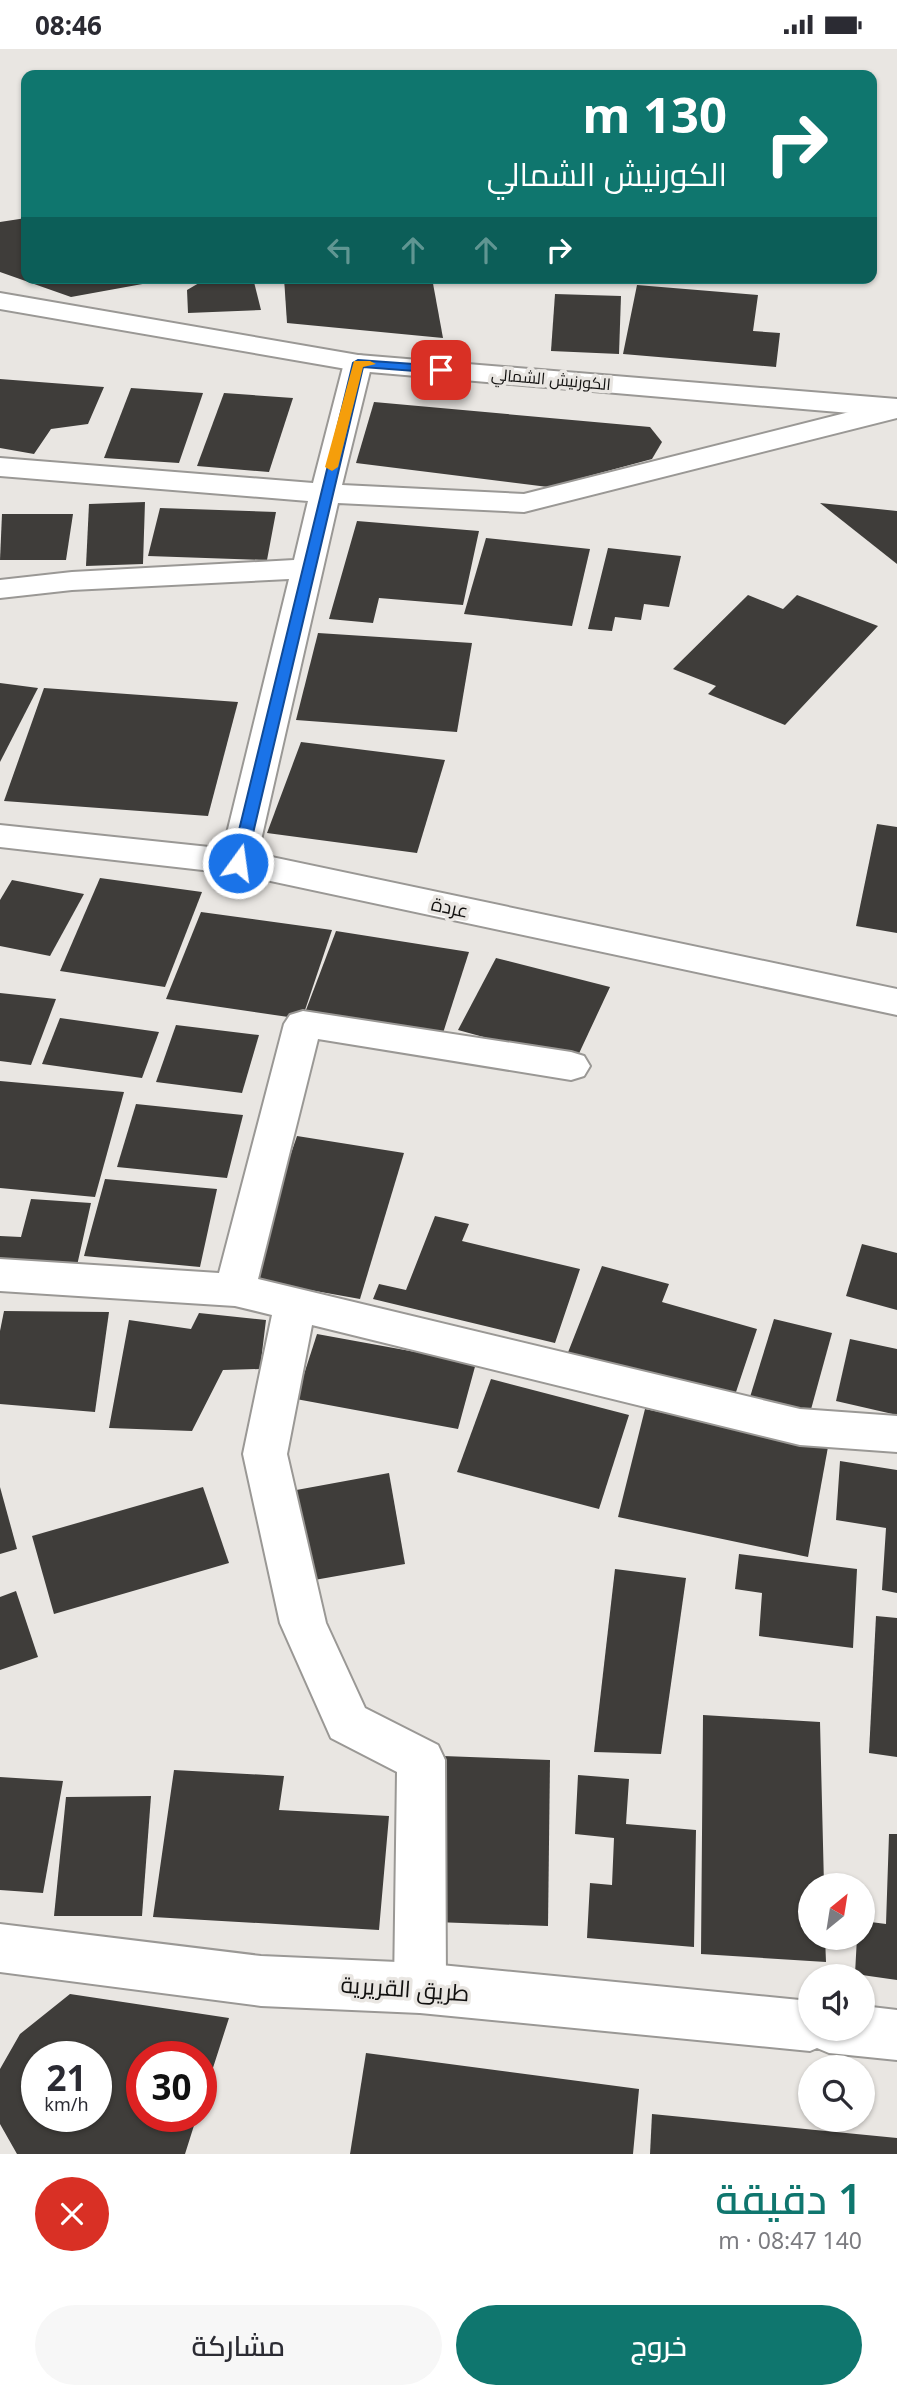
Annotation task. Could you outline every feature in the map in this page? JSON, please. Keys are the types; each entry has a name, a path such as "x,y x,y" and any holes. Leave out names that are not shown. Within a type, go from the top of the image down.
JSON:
{"street":[{"name":"الكورنيش الشمالي","path":"0,301 358,363 897,408"},
{"path":"238,863 358,363"},
{"path":"0,467 325,493 524,503 897,408"},
{"path":"0,589 72,581 309,569"},
{"name":"عردة","path":"0,836 238,863 897,1002"},
{"path":"235,1290 303,1024 362,1031 571,1066"},
{"path":"0,1275 235,1290 800,1427 897,1434"},
{"path":"295,1304 265,1454 303,1623 348,1723 421,1760 420,1988"},
{"name":"طريق القريرية","path":"0,1948 261,1981 420,1988 798,2025"},
{"path":"875,2033 897,2035"}],"building":[{"path":"21,219 21,279 0,272 0,222"},
{"path":"34,284 142,284 71,297"},
{"path":"197,284 254,284 261,310 188,313 187,290"},
{"path":"284,284 433,284 443,338 287,323"},
{"path":"637,285 758,295 753,331 780,333 776,367 623,354"},
{"path":"555,294 621,296 619,354 551,351"},
{"path":"0,379 104,387 88,424 51,429 34,454 0,448"},
{"path":"131,388 203,393 179,463 104,458"},
{"path":"224,393 293,398 269,472 197,466"},
{"path":"374,402 650,427 662,442 652,459 548,487 356,463"},
{"path":"145,502 143,564 86,566 89,504"},
{"path":"820,503 897,511 897,564"},
{"path":"160,508 276,512 267,560 148,556"},
{"path":"2,514 73,514 66,560 0,560"},
{"path":"357,521 479,531 463,605 379,598 373,623 329,619"},
{"path":"486,538 590,549 572,626 464,614"},
{"path":"608,548 681,556 669,607 644,604 641,620 615,617 612,631 588,629"},
{"path":"748,595 783,609 797,595 878,626 785,725 708,694 716,686 673,669"},
{"path":"318,633 472,643 457,732 296,720"},
{"path":"0,683 38,688 0,762"},
{"path":"44,688 238,702 208,816 4,801"},
{"path":"301,742 445,760 417,853 267,833"},
{"path":"877,824 897,827 897,933 856,926"},
{"path":"100,878 202,892 165,987 60,971"},
{"path":"12,880 84,894 50,956 0,946 0,900"},
{"path":"201,912 332,930 302,1019 166,999"},
{"path":"336,931 469,952 443,1033 306,1010"},
{"path":"496,958 610,987 575,1062 458,1030"},
{"path":"0,993 56,999 31,1065 0,1061"},
{"path":"60,1018 159,1032 142,1078 42,1064"},
{"path":"176,1025 259,1035 242,1093 156,1082"},
{"path":"0,1081 124,1092 95,1197 0,1188"},
{"path":"136,1104 243,1115 227,1178 117,1167"},
{"path":"297,1136 404,1153 360,1299 248,1279"},
{"path":"105,1179 217,1189 200,1267 84,1256"},
{"path":"31,1199 91,1203 76,1270 0,1265 0,1236 21,1237"},
{"path":"435,1216 469,1224 462,1241 580,1269 555,1343 373,1299 379,1284 406,1290"},
{"path":"862,1244 897,1253 897,1310 846,1296"},
{"path":"602,1266 669,1284 662,1302 757,1329 731,1407 565,1360"},
{"path":"4,1311 109,1312 95,1412 0,1404 0,1331"},
{"path":"199,1313 266,1320 260,1369 223,1370 192,1431 109,1428 129,1320 191,1329"},
{"path":"774,1319 832,1333 810,1413 750,1397"},
{"path":"317,1334 476,1363 458,1429 296,1399"},
{"path":"850,1339 897,1349 897,1415 836,1401"},
{"path":"491,1379 629,1415 599,1509 457,1472"},
{"path":"645,1409 828,1447 808,1557 618,1517"},
{"path":"840,1461 897,1470 897,1593 882,1590 886,1528 836,1520"},
{"path":"389,1473 405,1564 303,1582 291,1491"},
{"path":"0,1487 17,1549 0,1554"},
{"path":"203,1487 229,1563 54,1614 32,1536"},
{"path":"739,1554 857,1569 853,1648 759,1636 762,1593 735,1589"},
{"path":"615,1569 686,1578 661,1754 594,1752"},
{"path":"16,1591 38,1657 0,1670 0,1597"},
{"path":"876,1616 897,1618 897,1757 869,1753"},
{"path":"703,1715 820,1722 824,1873 798,1873 798,1950 826,1950 826,1962 701,1954"},
{"path":"443,1756 550,1760 548,1926 435,1922"},
{"path":"174,1770 284,1776 279,1810 389,1816 379,1930 153,1917"},
{"path":"578,1775 629,1779 626,1824 696,1830 694,1947 587,1938 590,1883 612,1885 614,1838 575,1834"},
{"path":"0,1777 63,1781 43,1893 0,1890"},
{"path":"151,1796 142,1916 54,1916 66,1797"},
{"path":"889,1834 897,1834 897,1980 875,1977 875,1964 856,1964 856,1950 875,1950 875,1923 886,1924"},
{"path":"70,1994 229,2018 217,2055 217,2041 126,2041 126,2132 192,2132 185,2154 17,2154 0,2124 0,2069 20,2034"},
{"path":"366,2053 639,2089 633,2154 350,2154"},
{"path":"652,2114 798,2128 798,2132 836,2132 897,2138 897,2154 650,2154"}],"slow traffic":[{"path":"332,467 358,363 370,364"}],"route":[{"path":"238,863 358,363 441,370"}]}
